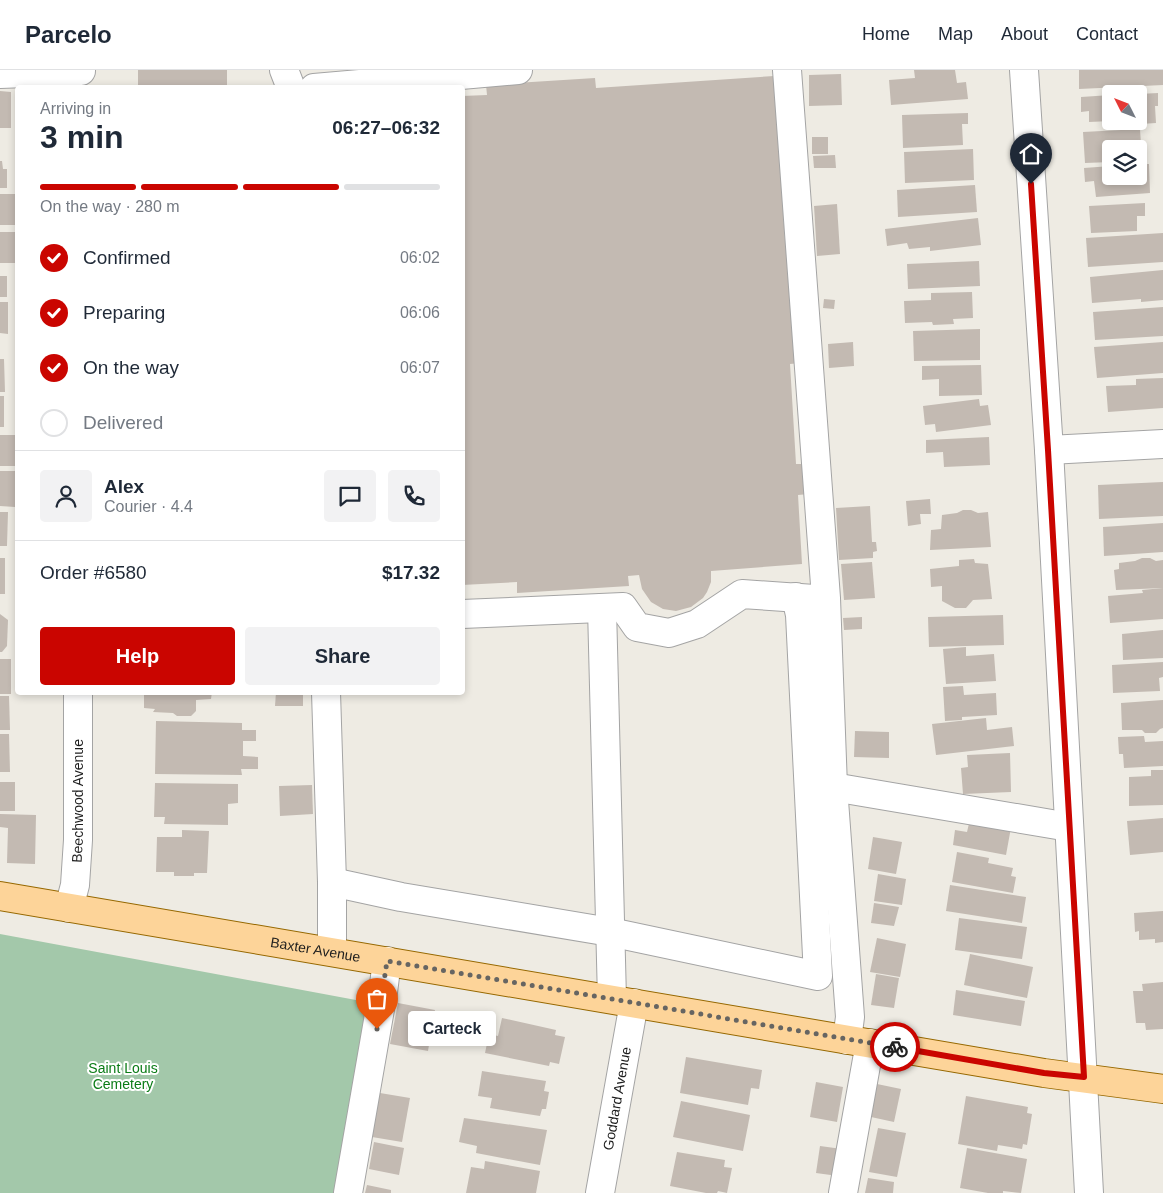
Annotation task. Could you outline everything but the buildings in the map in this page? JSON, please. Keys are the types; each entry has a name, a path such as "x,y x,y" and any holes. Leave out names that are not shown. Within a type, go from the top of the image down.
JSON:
{"main road":[{"name":"Baxter Avenue","path":"0,896 1044,1073 1163,1089"}],"street":[{"path":"284,70 289,85"},
{"path":"348,85 518,70"},
{"path":"788,70 826,598 833,787 850,1017 858,1041 843,1193"},
{"path":"1024,70 1048,450 1089,1193"},
{"path":"0,74 81,76"},
{"path":"1048,450 1163,444"},
{"path":"465,614 623,606 637,626 669,633 697,624 742,594 796,597 811,600 826,598"},
{"path":"332,882 401,897 610,932 818,976 800,615 796,597"},
{"name":"Goddard Avenue","path":"600,1193 623,1001 610,932 602,608"},
{"name":"Beechwood Avenue","path":"69,908 75,885 78,840 78,695"},
{"path":"326,695 332,882 332,951"},
{"path":"833,787 1069,827"},
{"path":"348,1193 387,961"}],"green space":[{"name":"Saint Louis Cemetery","path":"0,934 372,1003 337,1193 0,1193"}],"way so far":[{"path":"377,1029 387,961 895,1047"}],"place":[{"name":"Carteck","path":"377,1029"}],"route":[{"path":"895,1047 1044,1073 1084,1077 1031,184"}]}
